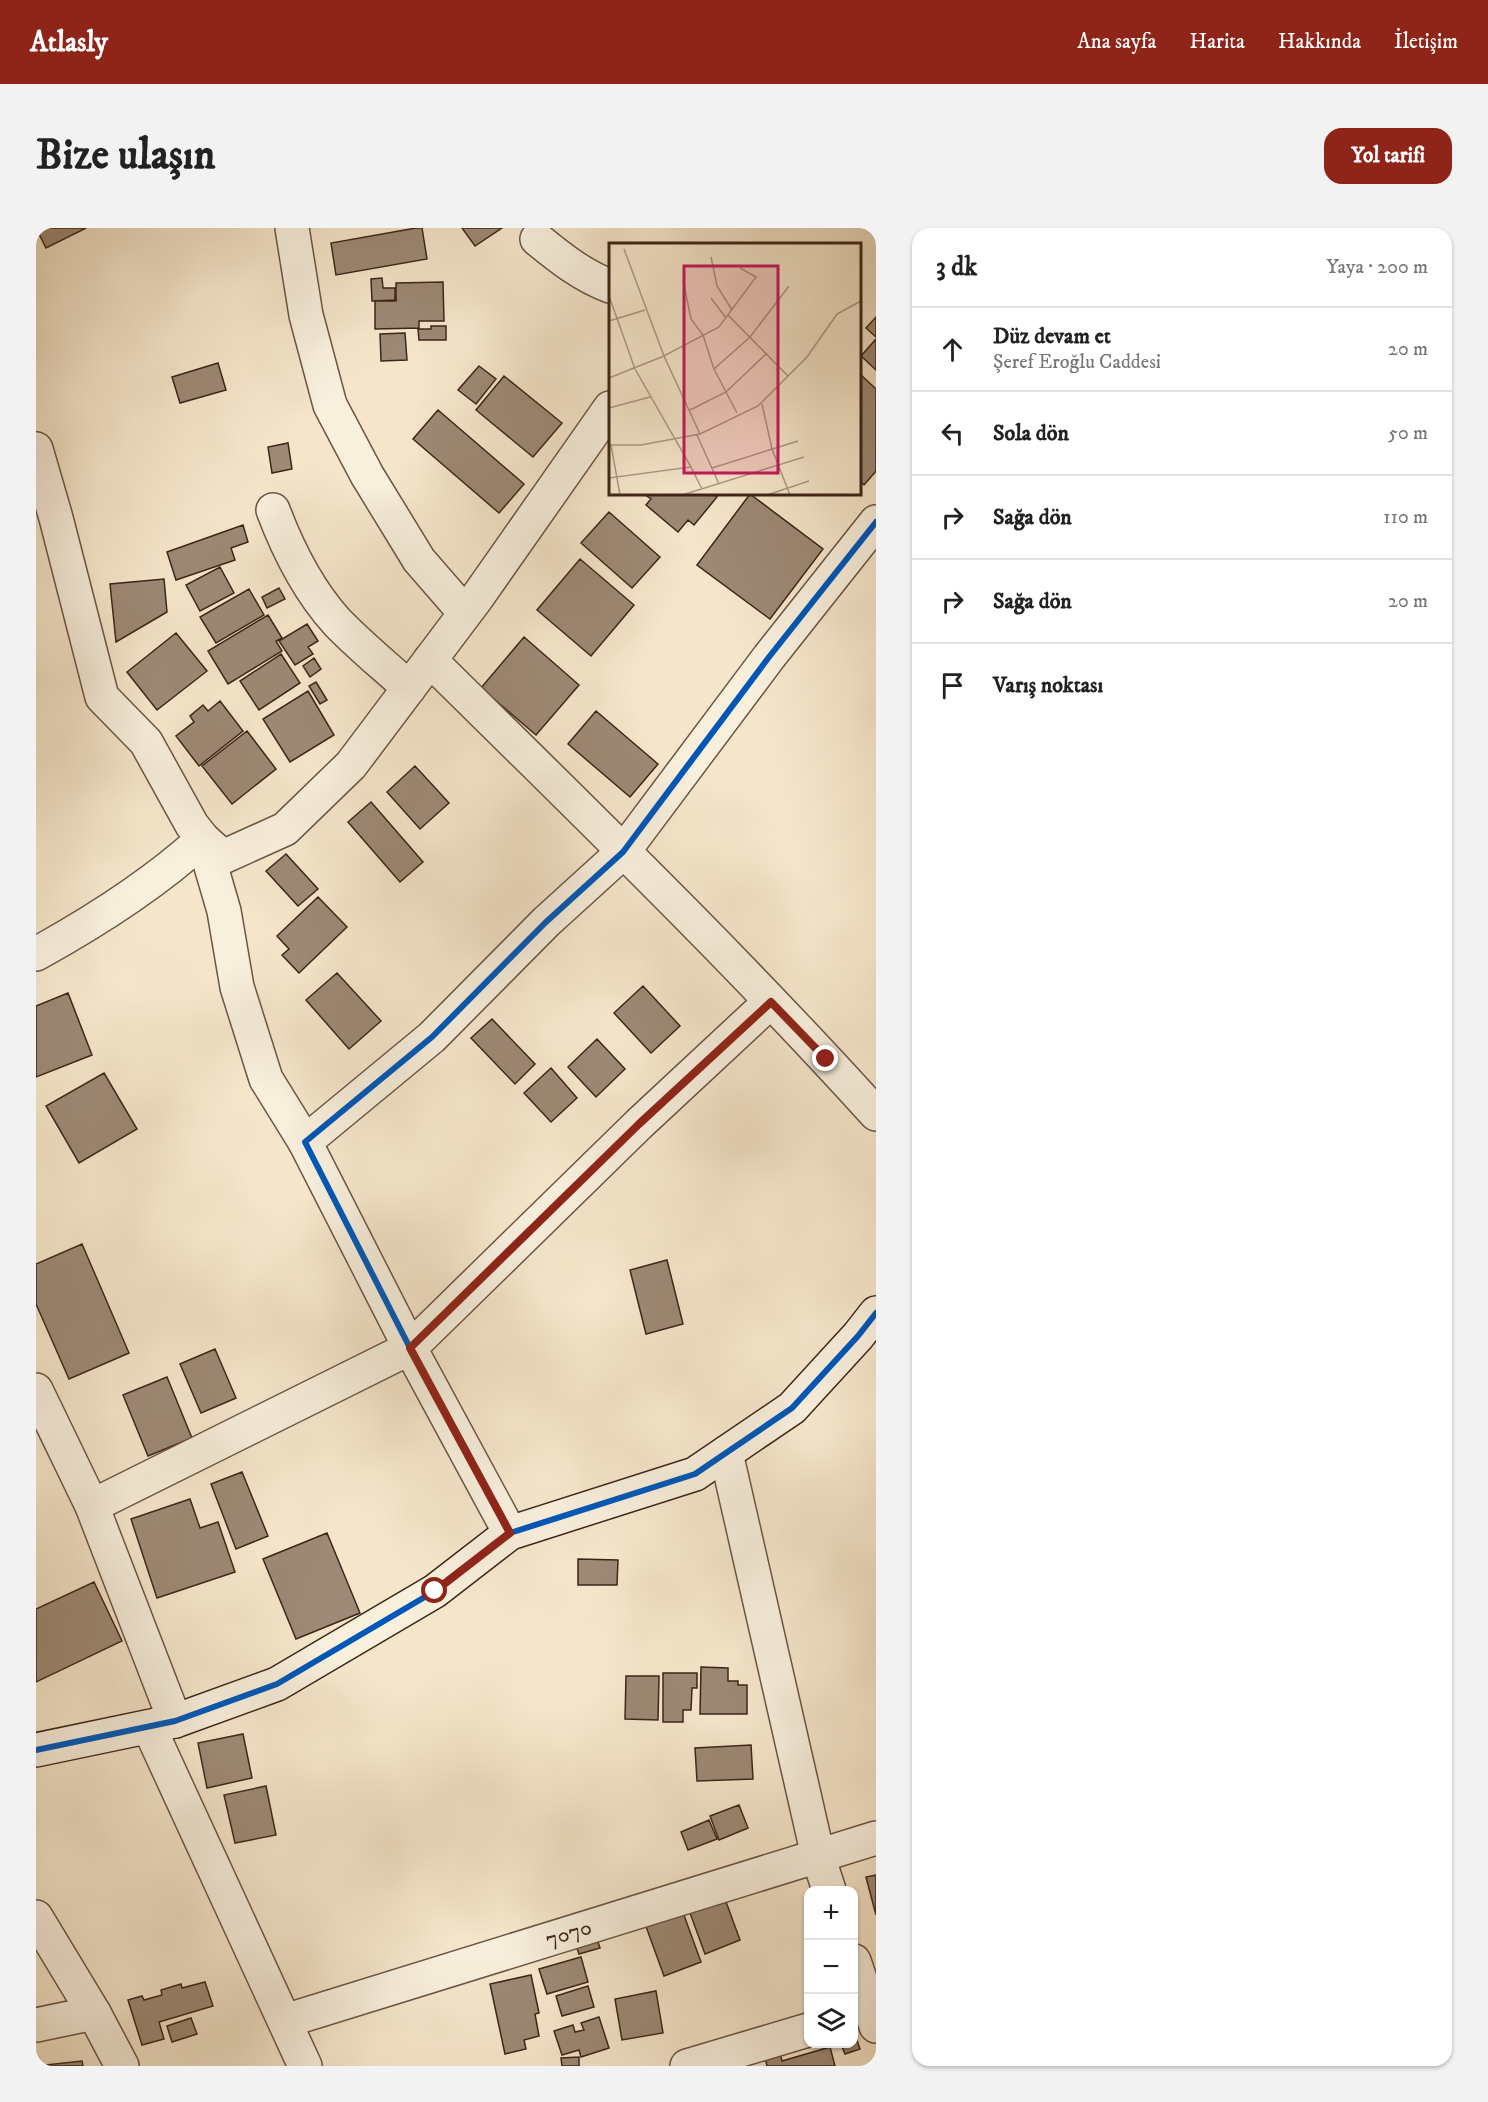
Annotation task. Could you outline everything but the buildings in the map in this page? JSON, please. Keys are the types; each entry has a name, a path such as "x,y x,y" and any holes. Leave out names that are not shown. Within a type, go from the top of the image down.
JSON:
{"street":[{"path":"292,228 306,315 330,405 367,475 419,560 465,612"},
{"path":"537,239 558,257 592,279 609,286"},
{"path":"36,449 102,697 146,741 192,825 203,839 223,857 285,829 351,765 465,612 609,409"},
{"path":"273,510 306,580 337,621 409,688"},
{"path":"305,1142 432,1037 546,922 623,852 769,657 876,522"},
{"path":"430,660 771,1002 876,1114"},
{"path":"36,954 77,931 121,901 184,856 203,839"},
{"path":"203,839 224,911 237,987 266,1079 305,1142 410,1348 510,1533"},
{"path":"92,1506 410,1348 639,1124 771,1002"},
{"path":"36,1749 162,1724 277,1684 435,1591 510,1533 695,1474 792,1408 876,1313"},
{"path":"36,1390 92,1506 162,1724 305,2066"},
{"path":"726,1453 818,1856 828,1886"},
{"name":"7070","path":"285,2021 876,1838"},
{"path":"36,1917 94,2013 122,2066"},
{"path":"858,1976 869,2016"},
{"path":"36,2025 94,2013"},
{"path":"687,2066 804,2031"}],"cycle path":[{"path":"510,1533 410,1348 305,1142 432,1037 546,922 623,852 769,657 876,522"},
{"path":"36,1750 175,1721 277,1684 435,1591 510,1533 695,1474 792,1408 876,1313"}],"route":[{"path":"435,1591 510,1533 410,1348 639,1124 771,1002 826,1059"}]}
